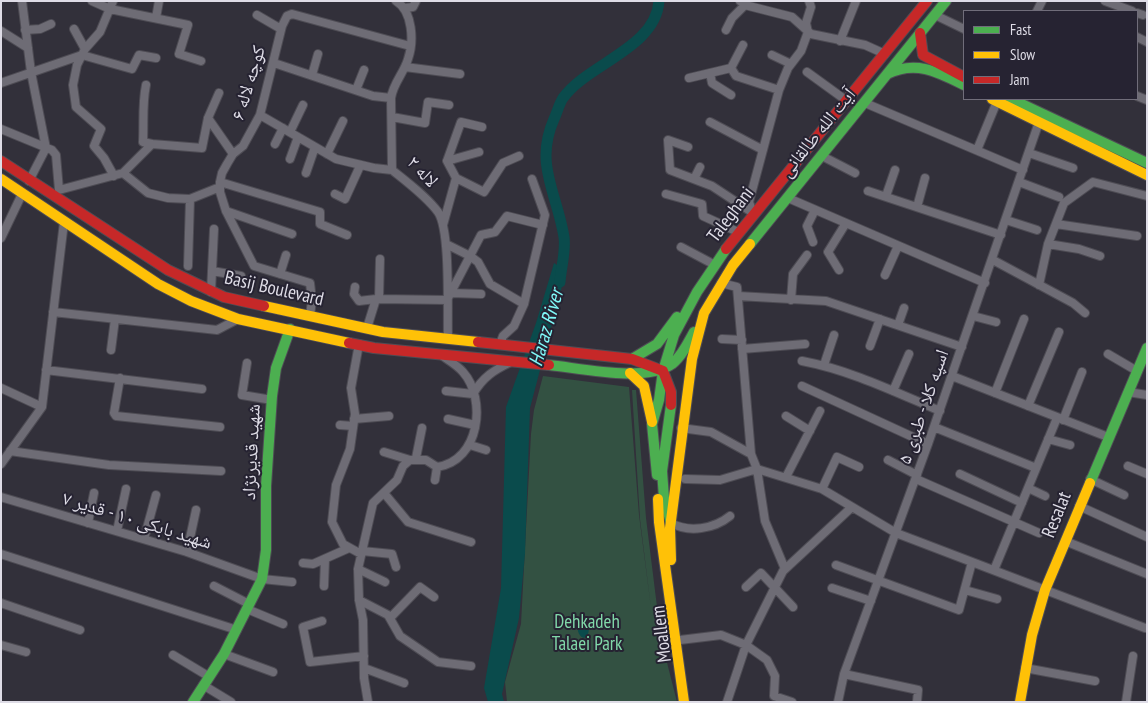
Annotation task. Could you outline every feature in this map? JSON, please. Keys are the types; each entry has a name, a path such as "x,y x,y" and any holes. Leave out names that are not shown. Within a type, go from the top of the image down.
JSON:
{"main road":[{"name":"Taleghani","path":"658,491 652,424 659,400 663,371 674,335 697,292 753,213 928,1"},
{"name":"آیت الله طالقانی","path":"671,523 676,490 681,428 692,359 704,313 733,265 946,1"},
{"path":"920,33 923,55 932,65 963,84"},
{"path":"887,74 897,69 932,65 963,77"},
{"path":"996,100 1147,175"},
{"path":"1013,100 1144,162"},
{"name":"Basij Boulevard","path":"1,161 166,269 224,297 367,328 448,339 632,359 663,371"},
{"name":"Basij Boulevard","path":"1,179 158,284 191,302 238,319 359,344 440,355 514,360 630,373 663,371"},
{"path":"158,284 166,269"},
{"path":"632,359 657,344 697,292"},
{"path":"671,523 665,506 663,456 672,401 670,384 663,371 675,363 704,313"},
{"name":"شهید قدیرنژاد","path":"193,702 224,654 262,579 266,550 266,486 272,400 276,368 290,330"},
{"path":"674,335 675,340 679,344 688,343"},
{"path":"458,356 466,354 468,349 467,345 460,340"},
{"name":"Resalat","path":"1020,702 1032,634 1045,590 1108,437 1142,365 1147,348"},
{"path":"630,373 644,386 652,424"},
{"path":"659,400 666,395 672,401"},
{"name":"Moallem","path":"658,491 659,522 684,702"},
{"name":"Moallem","path":"671,523 671,563 688,702"}],"street":[{"path":"22,1 31,72 46,148 30,181"},
{"path":"92,1 188,25 179,54 200,61"},
{"path":"156,18 159,1"},
{"path":"396,1 404,8 413,7 416,1"},
{"path":"840,41 856,1"},
{"path":"1104,1 1129,10"},
{"path":"753,213 749,202 779,90 808,32 806,22 811,2"},
{"path":"726,30 742,3 757,5 792,17 808,32 840,41 865,45 885,54"},
{"path":"112,5 100,32 84,52 72,85 76,107 101,129 94,146 104,158 114,176"},
{"name":"لاله ۲","path":"404,8 410,31 410,46 405,67 392,88 392,170 429,202 438,213 443,225 449,297 448,339"},
{"name":"کوچه لاله ۶","path":"220,184 222,173 233,154 243,146 260,115 281,29 287,16 292,14 410,46"},
{"path":"257,15 281,29"},
{"path":"936,15 963,28"},
{"path":"26,30 40,29 50,24"},
{"path":"74,29 84,52"},
{"path":"1,31 28,48"},
{"path":"690,78 731,68 744,45"},
{"path":"1,83 84,52 132,69 139,55 156,58"},
{"path":"312,75 318,54"},
{"path":"772,55 791,64"},
{"path":"274,63 373,96 391,98"},
{"path":"405,67 460,74"},
{"path":"731,68 736,76 779,90"},
{"path":"356,90 364,70"},
{"path":"806,72 847,101"},
{"path":"710,73 712,83 731,96"},
{"path":"146,85 142,104 144,116 143,142 152,144 202,148 208,118 218,93"},
{"path":"977,150 996,100"},
{"path":"392,117 425,123 428,102 449,105"},
{"path":"865,103 1023,170"},
{"path":"275,144 287,130 303,105"},
{"path":"260,115 328,154 349,163 392,170"},
{"path":"208,118 233,154"},
{"path":"328,154 343,121"},
{"path":"482,127 460,122 447,161 456,178 484,192 503,163 519,156"},
{"path":"710,122 763,150"},
{"name":"اسپه کلا - طبری ۵","path":"838,702 844,674 940,411 1039,122"},
{"path":"1,129 52,150 56,155 59,190 123,173 152,144"},
{"path":"290,159 298,137"},
{"path":"688,147 668,140 670,170 730,196 753,213"},
{"path":"306,173 316,147"},
{"path":"447,161 479,152"},
{"path":"1029,153 1073,168"},
{"path":"822,156 855,173"},
{"path":"335,194 345,199 360,166"},
{"path":"694,179 700,167"},
{"path":"886,196 894,170"},
{"path":"123,173 148,193 190,199 220,184 320,212 320,224 347,235"},
{"path":"443,225 456,178"},
{"path":"917,207 925,178"},
{"path":"500,344 503,336 514,326 524,304 545,216 532,179"},
{"path":"1019,182 1059,197"},
{"path":"1039,285 1048,244 1064,203 1093,182 1147,196"},
{"path":"220,184 226,211 242,247 254,266 310,283 312,300 310,316"},
{"path":"868,191 1001,235"},
{"path":"2,236 22,194"},
{"path":"666,194 702,204 703,216 738,232"},
{"path":"788,198 985,283"},
{"path":"188,266 190,199"},
{"path":"813,242 807,226 815,210"},
{"path":"226,211 292,234"},
{"path":"449,297 481,235 495,232 507,216 543,225"},
{"path":"1006,220 1037,230"},
{"path":"2,462 42,407 64,222"},
{"path":"839,270 828,252 846,223"},
{"path":"1056,224 1137,236"},
{"path":"211,292 214,229"},
{"path":"446,244 478,262 490,284 524,304"},
{"path":"1048,244 1079,249 1100,256"},
{"path":"885,275 898,246"},
{"path":"681,247 716,265"},
{"path":"280,274 286,255"},
{"path":"791,300 793,274 807,255"},
{"path":"367,328 377,299 380,259"},
{"path":"992,260 1073,303 1086,313"},
{"path":"212,271 241,276"},
{"path":"721,283 737,287 751,454 757,469 765,521 786,570"},
{"path":"356,287 354,294 359,301 481,294"},
{"path":"738,296 826,301 962,347"},
{"path":"898,325 904,308"},
{"path":"53,312 217,330 238,319"},
{"path":"973,316 996,322"},
{"path":"870,346 880,318"},
{"path":"111,350 115,319"},
{"path":"995,393 1024,319"},
{"path":"1028,406 1059,332"},
{"path":"824,365 834,335"},
{"path":"722,339 742,340"},
{"path":"359,344 351,388 353,423 350,449 336,485 332,508 334,527 343,544 349,548 361,553 392,554 396,568"},
{"path":"742,349 805,344"},
{"path":"893,391 909,354"},
{"path":"1108,354 1142,365"},
{"path":"438,467 456,460 464,454 470,445 477,416 473,394 463,372 440,355"},
{"path":"473,394 479,383 490,372 514,360"},
{"path":"802,361 824,365 940,411"},
{"path":"247,363 242,395 272,400"},
{"path":"46,370 202,389"},
{"path":"994,570 1048,438 1060,419 1082,372"},
{"path":"952,376 1108,437"},
{"path":"120,378 114,413 116,416 220,428"},
{"path":"802,386 928,444"},
{"path":"1,388 42,407"},
{"path":"446,391 473,394"},
{"path":"1128,392 1147,396"},
{"path":"786,476 820,411"},
{"path":"340,425 389,416"},
{"path":"786,416 810,430"},
{"path":"448,419 475,425"},
{"path":"934,427 1036,468"},
{"path":"368,702 364,668 363,620 359,600 358,569 361,553 374,502 397,480 404,466 412,459 422,428"},
{"path":"681,428 711,432 751,454"},
{"path":"1048,438 1070,445"},
{"path":"470,445 486,450"},
{"path":"10,451 109,465 221,470"},
{"path":"384,452 412,459 426,460 438,467"},
{"path":"822,489 837,457 859,467"},
{"path":"888,460 916,477 1039,533"},
{"path":"1128,466 1147,474"},
{"path":"435,480 438,467"},
{"path":"685,479 720,480 757,469 786,476 822,489 896,533 1145,628"},
{"path":"960,474 1022,503"},
{"path":"1090,479 1124,495"},
{"path":"1028,488 1045,496"},
{"path":"117,531 126,490"},
{"path":"88,523 94,493"},
{"path":"384,493 408,522 471,542"},
{"path":"144,539 156,495"},
{"name":"شهید بابکی ۱۰ - قدیر ۷","path":"1,497 187,552 262,579 292,582"},
{"path":"1079,506 1147,537"},
{"path":"728,702 746,645 786,570 852,507"},
{"path":"187,552 196,510"},
{"path":"671,523 696,528 719,525 730,516"},
{"path":"1065,541 1147,574"},
{"path":"303,563 313,564 349,548"},
{"path":"1,554 237,630"},
{"path":"324,586 325,559"},
{"path":"836,565 878,582 959,610 972,562"},
{"path":"358,569 385,582"},
{"path":"746,586 761,573 793,606"},
{"path":"214,586 284,624"},
{"path":"390,618 420,587 434,597"},
{"path":"832,588 871,602"},
{"path":"965,590 997,599"},
{"path":"359,600 388,615 400,636 438,662 471,666"},
{"path":"1,603 80,630"},
{"path":"322,622 303,627 310,662 337,657 364,656"},
{"path":"680,640 721,635 746,645 767,660 775,676 774,696 792,702"},
{"path":"1,645 26,652"},
{"path":"224,654 273,672"},
{"path":"173,655 231,702"},
{"path":"1126,702 1133,656"},
{"path":"364,668 404,683"},
{"path":"1025,668 1095,681"},
{"path":"844,674 918,690 917,702"}],"green space":[{"name":"Dehkadeh Talaei Park","path":"543,376 629,387 639,515 651,608 640,519 632,390 636,390 646,518 661,639 677,702 507,702 505,682 521,624 531,434 534,410"}],"water":[{"path":"554,263 566,271 530,408 525,554 519,618 502,694 504,702 488,702 484,688 501,588 506,407 536,323"},
{"path":"581,618 586,620 589,627 588,634 584,638 580,635 578,628 578,621"}],"waterway":[{"name":"Haraz River","path":"560,282 564,254 564,237 549,178 546,150 548,135 563,98 574,86 634,43 646,31 655,17 659,1"}],"traffic: fast":[{"path":"750,244 946,1"},
{"path":"887,74 908,68 927,69 963,85"},
{"path":"1013,100 1147,163"},
{"path":"657,475 652,424 659,400 663,371 674,335 697,292 726,249"},
{"path":"632,359 657,344 677,317"},
{"path":"193,702 224,654 262,579 266,550 266,486 272,396 276,368 290,329"},
{"path":"549,365 612,373 646,373 661,370 672,364 679,357 694,332"},
{"path":"1090,483 1147,348"},
{"path":"671,405 662,471 664,498 671,523"}],"traffic: slow":[{"path":"994,100 1147,175"},
{"path":"1,179 158,284 191,301 238,319 349,343"},
{"path":"671,560 670,528 692,359 704,313 733,265 750,244"},
{"path":"264,306 383,332 478,342"},
{"path":"630,373 644,386 652,422"},
{"path":"1020,702 1032,635 1045,590 1090,483"},
{"path":"658,499 659,522 684,702"}],"traffic: jam":[{"path":"726,249 927,1"},
{"path":"920,33 923,55 963,76"},
{"path":"1,161 168,270 224,297 264,306"},
{"path":"478,342 632,359 663,371 671,392 671,405"},
{"path":"349,343 374,348 549,365"}]}
